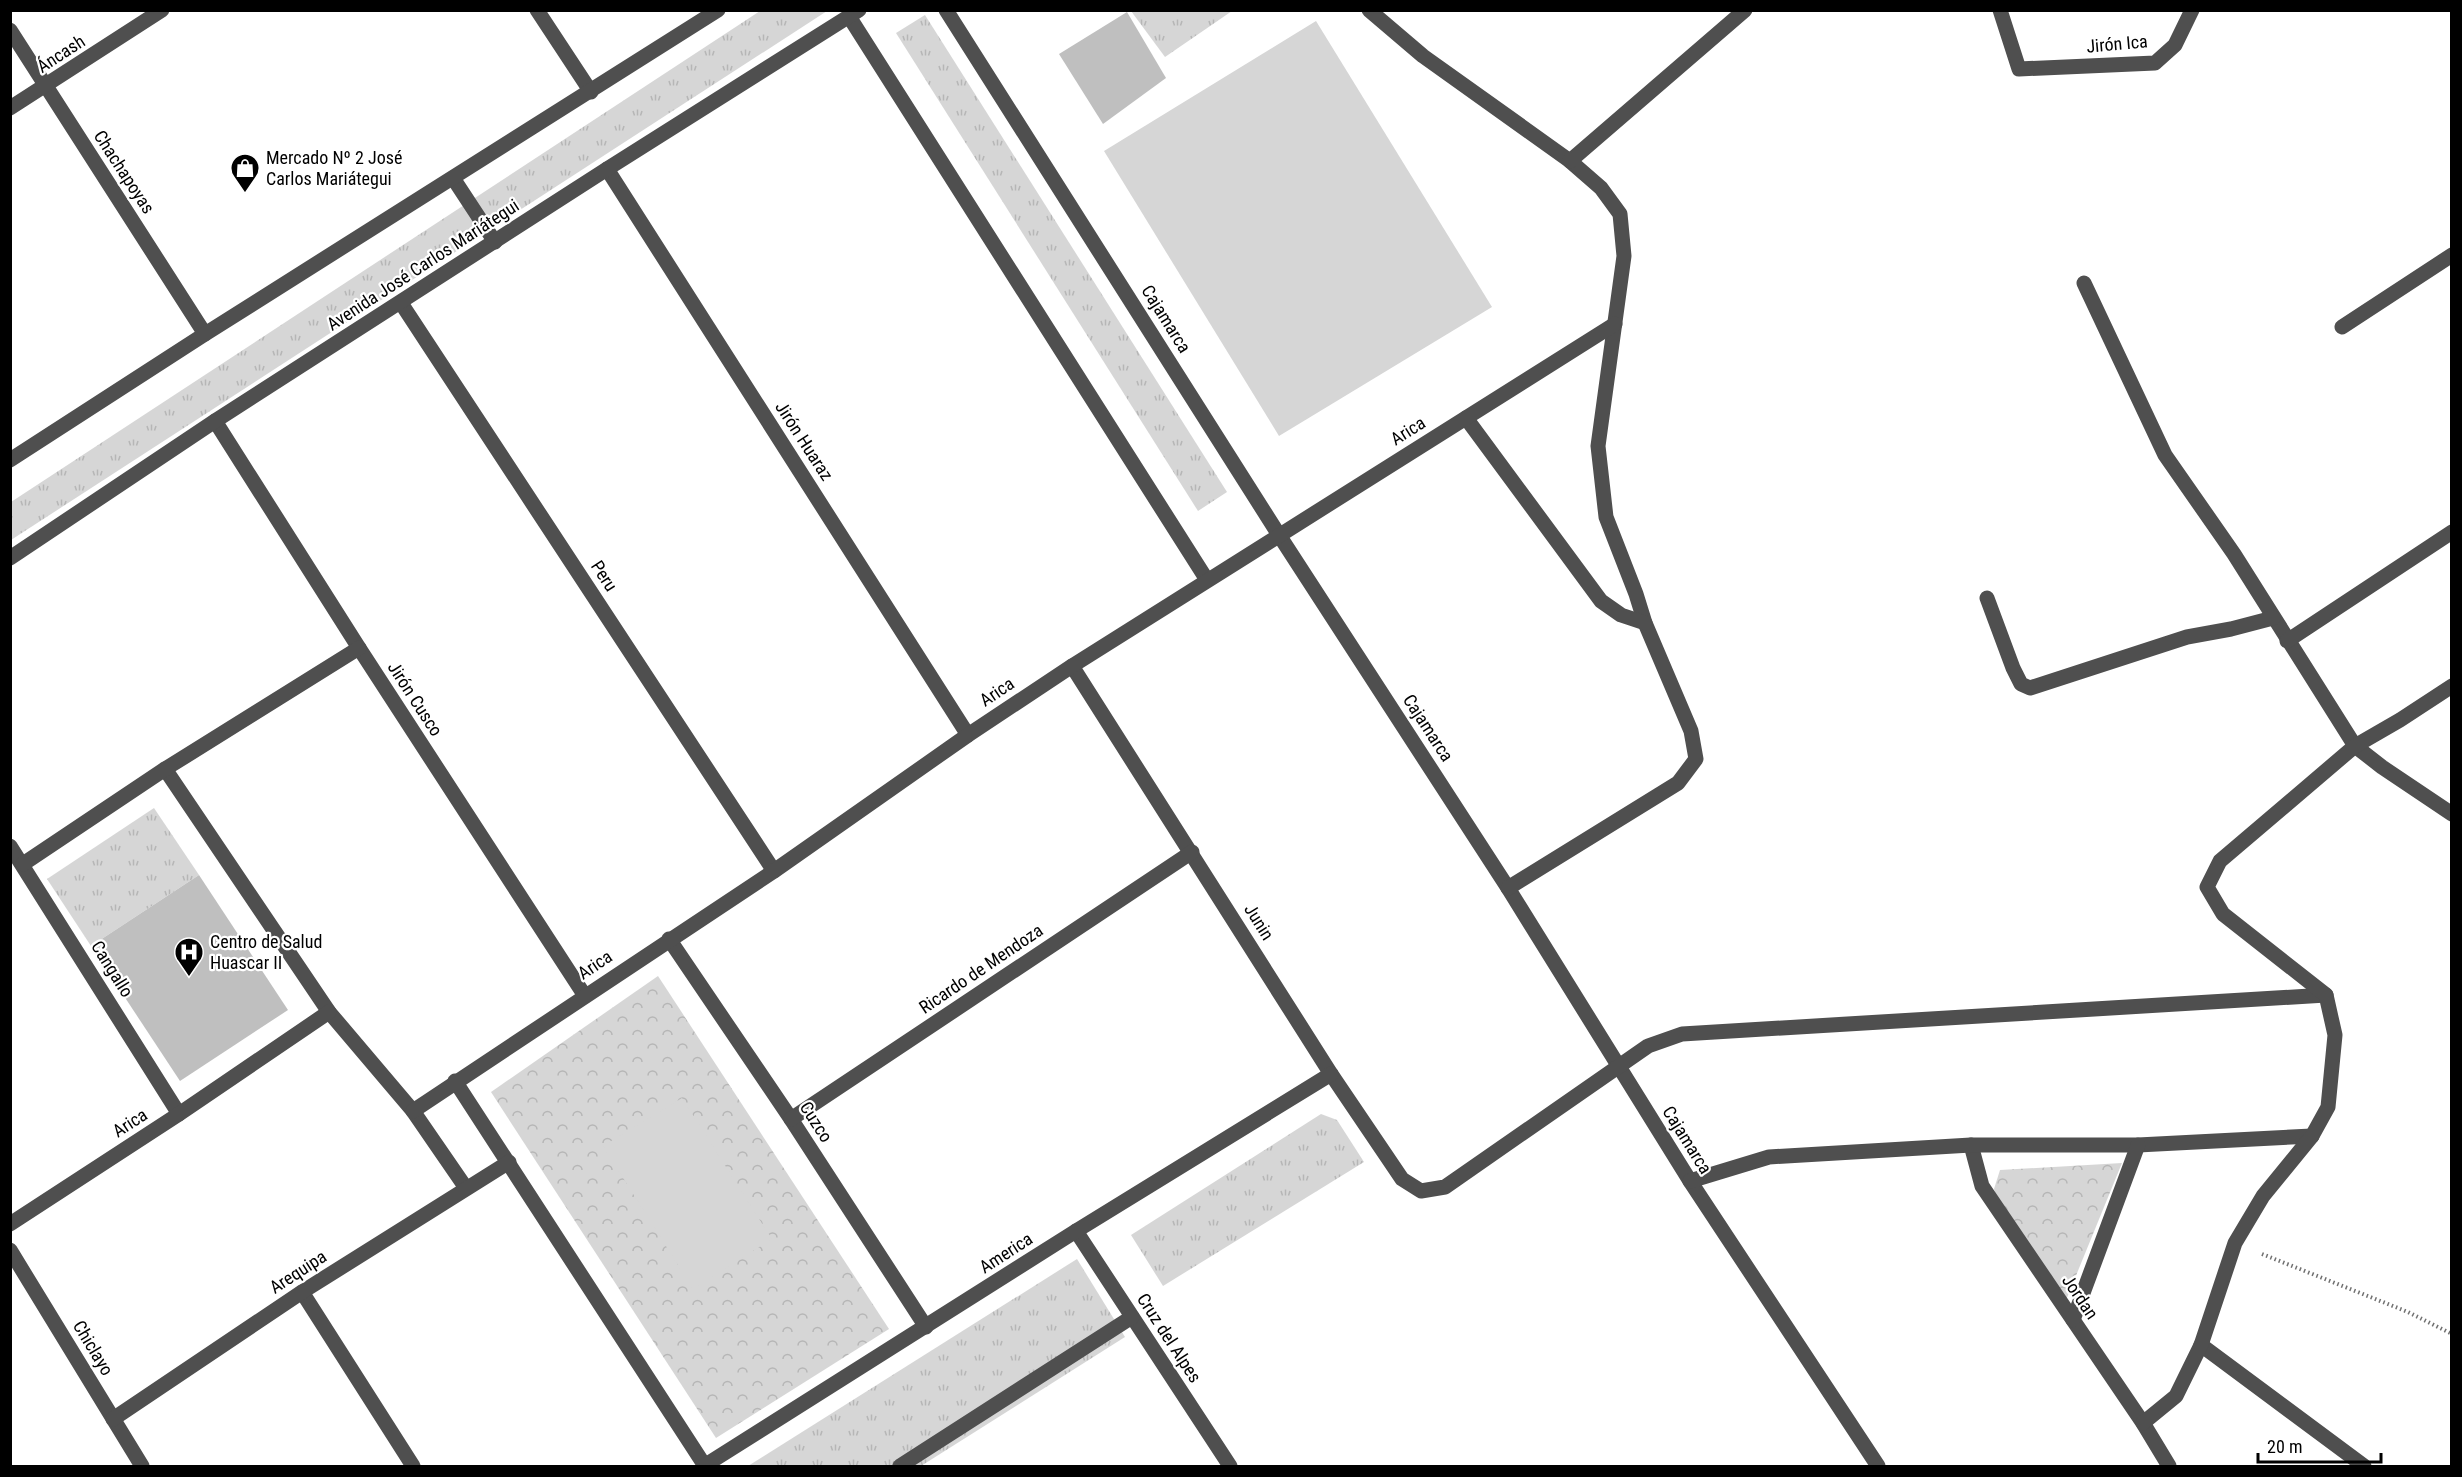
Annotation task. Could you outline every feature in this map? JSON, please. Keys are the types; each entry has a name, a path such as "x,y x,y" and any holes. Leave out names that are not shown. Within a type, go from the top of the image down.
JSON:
{"street":[{"name":"Áncash","path":"10,108 46,87 162,10"},
{"path":"537,10 591,92"},
{"path":"10,460 717,10"},
{"name":"Cajamarca","path":"946,10 1280,535 1509,888 1690,1181 1878,1467"},
{"path":"1369,10 1423,56 1570,161 1601,188 1620,214 1624,256 1598,446 1606,518 1645,623 1691,731 1696,759 1678,783 1509,888"},
{"path":"1570,161 1745,10"},
{"name":"Jirón Ica","path":"2000,10 2019,69 2155,63 2175,45 2192,10"},
{"path":"855,14 1208,580"},
{"name":"Avenida José Carlos Mariátegui","path":"10,558 215,421 607,169 855,14"},
{"name":"Chachapoyas","path":"10,30 205,334"},
{"name":"Jirón Huaraz","path":"607,169 968,735"},
{"path":"453,178 495,242"},
{"path":"2342,327 2451,255"},
{"path":"2084,283 2166,455 2234,554 2355,746 2451,814"},
{"name":"Peru","path":"401,303 774,871"},
{"name":"Arica","path":"413,1111 774,871 968,735 1072,666 1615,324"},
{"path":"1466,418 1601,601 1621,615 1645,623"},
{"name":"Jirón Cusco","path":"215,421 585,996"},
{"path":"2287,641 2451,532"},
{"path":"1987,598 2013,668 2021,684 2030,688 2187,637 2273,618"},
{"path":"22,864 165,769 359,648"},
{"name":"Junin","path":"1072,666 1331,1074 1402,1179 1421,1191 1444,1187 1619,1067"},
{"path":"2143,1424 2176,1396 2201,1345 2235,1243 2263,1196 2312,1136 2328,1107 2335,1035 2326,995 2223,914 2206,887 2220,861 2355,746 2400,720 2451,686"},
{"path":"165,769 329,1012 413,1111 466,1188"},
{"name":"Cangallo","path":"10,846 179,1114"},
{"name":"Ricardo de Mendoza","path":"791,1119 1192,852"},
{"name":"Cuzco","path":"669,939 791,1119 926,1327"},
{"path":"1619,1067 1648,1046 1682,1034 2326,995"},
{"name":"Arica","path":"10,1224 179,1114 329,1012"},
{"name":"America","path":"705,1466 1076,1231 1331,1074"},
{"path":"455,1081 705,1466"},
{"path":"1690,1181 1769,1157 1971,1145 2138,1144 2312,1136"},
{"path":"2073,1320 2138,1144"},
{"name":"Jordan","path":"1971,1145 1982,1186 2143,1424 2169,1467"},
{"name":"Arequipa","path":"113,1419 302,1292 509,1162"},
{"name":"Cruz del Alpes","path":"1076,1231 1230,1467"},
{"name":"Chiclayo","path":"10,1250 142,1467"},
{"path":"302,1292 413,1467"},
{"path":"900,1467 1132,1317"},
{"path":"2201,1345 2364,1467"}],"path":[{"path":"2235,1243 2408,1312 2451,1334"}],"green space":[{"path":"760,11 827,11 11,540 11,502"},
{"path":"1131,11 1232,11 1165,57"},
{"path":"925,15 1227,492 1198,511 896,33"},
{"path":"1316,21 1492,307 1279,436 1104,151"},
{"path":"154,808 199,875 91,946 47,879"},
{"path":"658,976 889,1329 716,1438 491,1092"},
{"path":"682,1098 772,1239 693,1289 603,1146"},
{"path":"1321,1114 1337,1120 1364,1162 1163,1286 1131,1235"},
{"path":"2122,1163 2064,1305 1998,1204 1994,1189 2000,1170"},
{"path":"1077,1259 1125,1337 921,1466 748,1466"}],"building":[{"path":"1127,12 1166,78 1103,124 1059,54"},
{"name":"Centro de Salud Huascar II","path":"199,875 288,1010 180,1081 91,946"}],"place":[{"name":"Mercado Nº 2 José Carlos Mariátegui","path":"245,194"},
{"name":"Centro de Salud Huascar II","path":"189,978"}]}
